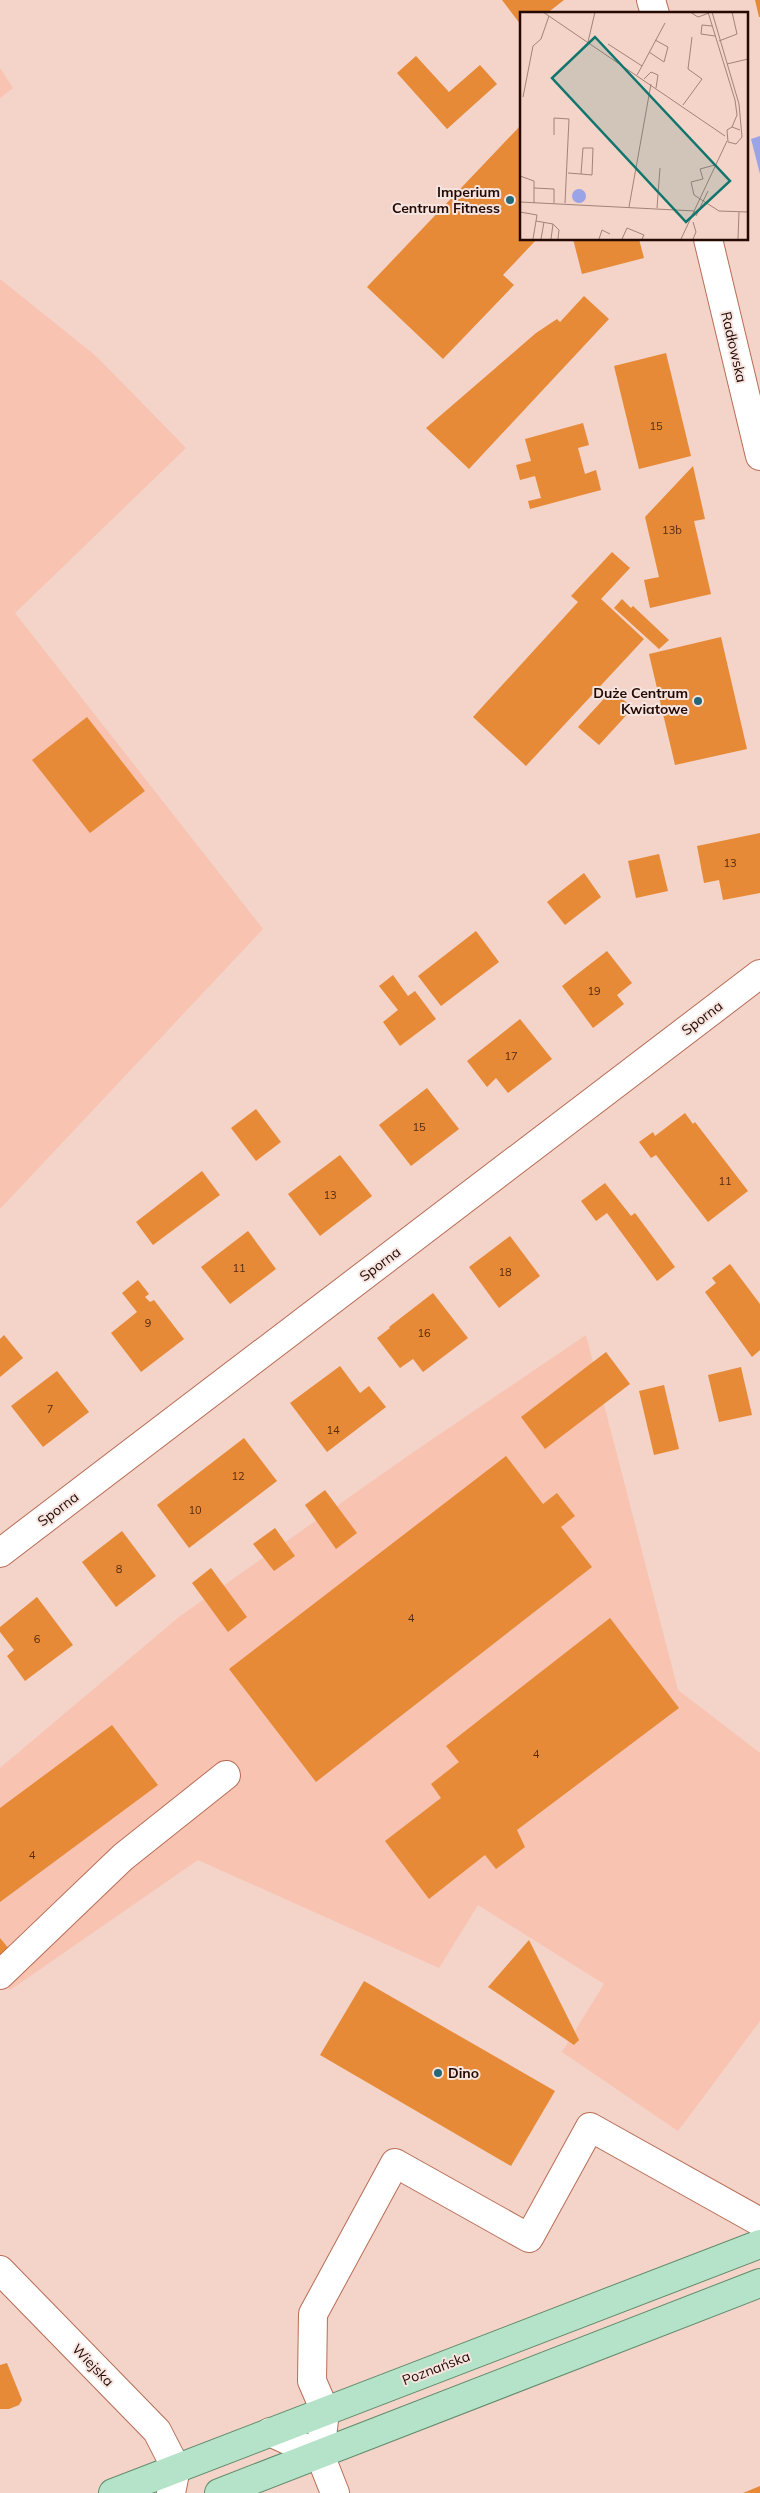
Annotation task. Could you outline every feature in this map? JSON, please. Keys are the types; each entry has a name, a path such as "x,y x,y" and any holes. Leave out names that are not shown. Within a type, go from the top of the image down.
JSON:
{"main road":[{"name":"Poznańska","path":"113,2493 173,2480 270,2432 760,2244"},
{"path":"219,2493 760,2283"}],"street":[{"name":"Radłowska","path":"708,240 760,456"},
{"name":"Sporna","path":"0,1553 760,974"},
{"path":"0,1976 123,1857 226,1775"},
{"path":"335,2493 320,2454 325,2411 312,2381 313,2314 395,2162 529,2238 590,2127 760,2222"},
{"name":"Wiejska","path":"0,2270 157,2431 173,2480"},
{"path":"270,2432 320,2454"}],"shaded area":[{"path":"0,68 13,88 0,98"},
{"path":"760,136 760,174 751,139"},
{"path":"0,279 96,356 186,448 15,613 263,929 0,1209"},
{"path":"586,1335 678,1690 760,1753 760,2021 678,2131 562,2052 604,1984 478,1905 439,1968 198,1860 10,1990 0,1975 0,1768 179,1617 415,1451"}],"building":[{"path":"502,0 564,0 549,12 520,12 520,24"},
{"path":"755,0 760,0 760,17 759,17"},
{"path":"416,56 449,92 480,65 497,84 447,129 397,73"},
{"path":"520,126 520,240 536,240 503,275 514,285 443,359 367,287"},
{"path":"573,240 639,240 644,258 582,274"},
{"path":"584,296 609,319 469,469 426,428 536,333 557,319 560,322"},
{"path":"666,353 691,456 639,469 614,366"},
{"path":"583,423 589,445 578,448 585,474 596,470 601,490 530,509 528,501 541,498 535,476 520,480 516,465 531,461 525,439"},
{"path":"693,466 705,519 694,521 711,594 650,608 644,580 659,577 645,517"},
{"path":"612,552 630,568 601,599 644,639 526,766 473,717 578,602 571,596"},
{"path":"622,599 631,608 633,606 669,640 659,649 614,608"},
{"name":"Duże Centrum Kwiatowe","path":"721,637 747,749 675,765 649,654"},
{"path":"612,690 633,708 599,745 578,727"},
{"path":"87,717 145,791 90,833 32,760"},
{"path":"760,833 760,893 723,900 719,880 704,883 697,846"},
{"path":"659,854 668,891 636,898 628,861"},
{"path":"584,873 601,897 565,925 547,902"},
{"path":"476,931 499,962 441,1006 418,976"},
{"path":"607,951 632,983 617,995 624,1004 593,1028 562,986"},
{"path":"393,975 408,996 415,991 436,1019 400,1046 383,1022 398,1010 379,986"},
{"path":"520,1019 552,1059 508,1093 496,1078 487,1087 467,1061"},
{"path":"427,1088 459,1129 411,1166 379,1125"},
{"path":"256,1109 281,1142 256,1161 231,1128"},
{"path":"685,1113 693,1124 695,1122 748,1191 708,1222 656,1155 651,1158 639,1142 653,1132 655,1136"},
{"path":"340,1155 372,1196 320,1236 288,1194"},
{"path":"202,1171 220,1195 153,1245 136,1222"},
{"path":"605,1183 631,1216 635,1213 675,1267 657,1281 607,1213 596,1221 581,1201"},
{"path":"248,1231 276,1269 230,1304 201,1267"},
{"path":"510,1236 540,1276 499,1308 469,1267"},
{"path":"730,1264 760,1304 760,1350 752,1357 705,1292 716,1283 712,1278"},
{"path":"138,1280 149,1294 145,1297 150,1302 154,1300 184,1339 141,1372 111,1333 137,1312 122,1293"},
{"path":"433,1293 468,1338 423,1372 413,1359 400,1368 377,1338"},
{"path":"4,1335 23,1358 0,1377 0,1339"},
{"path":"606,1352 630,1384 545,1449 521,1417"},
{"path":"340,1366 360,1393 369,1386 386,1407 327,1452 290,1403"},
{"path":"741,1367 752,1415 719,1422 708,1375"},
{"path":"57,1371 89,1412 43,1447 11,1406"},
{"path":"664,1385 679,1449 654,1455 639,1391"},
{"path":"244,1438 277,1481 189,1548 157,1505"},
{"path":"506,1456 543,1504 557,1493 575,1516 561,1527 592,1567 316,1782 229,1669"},
{"path":"325,1490 357,1533 336,1549 305,1505"},
{"path":"275,1528 295,1556 274,1571 253,1544"},
{"path":"122,1531 156,1576 116,1607 82,1562"},
{"path":"211,1568 247,1617 228,1632 192,1583"},
{"path":"37,1597 73,1645 25,1681 7,1656 14,1650 0,1632 0,1627"},
{"path":"610,1618 679,1708 517,1830 525,1847 496,1869 485,1855 429,1899 385,1841 441,1798 431,1784 459,1762 446,1746"},
{"path":"112,1725 158,1785 0,1902 0,1808"},
{"path":"0,1938 14,1955 0,1966"},
{"path":"529,1940 579,2040 574,2045 488,1987"},
{"name":"Dino","path":"364,1981 555,2091 511,2166 320,2055"},
{"path":"7,2363 22,2400 19,2405 9,2409 0,2409 0,2365"},
{"path":"760,2486 760,2493 743,2493"}],"place":[{"name":"Imperium Centrum Fitness","path":"510,200"},
{"name":"Duże Centrum Kwiatowe","path":"698,701"},
{"name":"Dino","path":"438,2073"}]}
